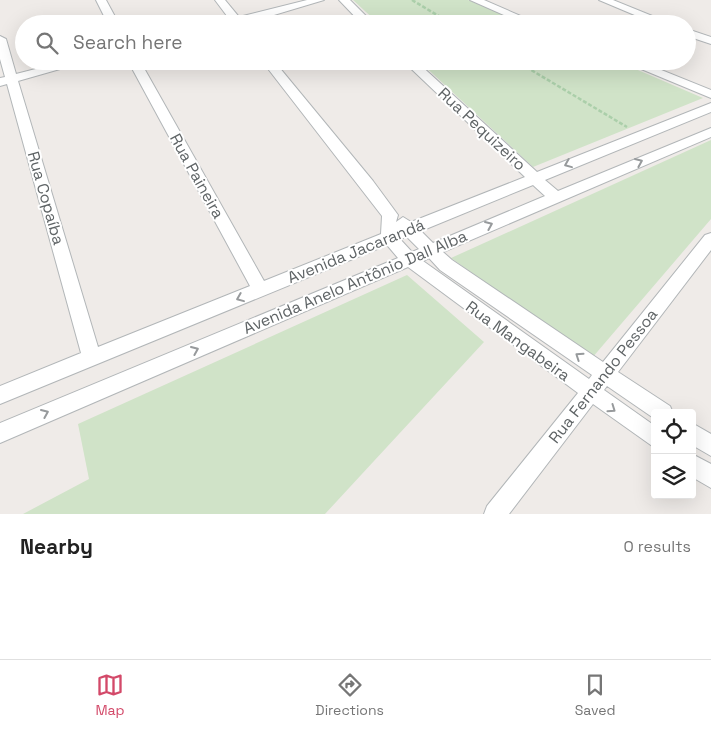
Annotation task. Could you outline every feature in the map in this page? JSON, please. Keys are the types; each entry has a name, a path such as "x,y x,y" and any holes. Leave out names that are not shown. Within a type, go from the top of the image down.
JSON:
{"street":[{"path":"101,0 109,15"},
{"path":"220,0 229,15"},
{"path":"264,15 319,0"},
{"path":"344,0 360,15"},
{"path":"475,0 512,15"},
{"path":"604,0 643,15"},
{"path":"696,35 711,41"},
{"name":"Rua Copaíba","path":"0,39 6,81 92,358"},
{"path":"6,81 48,70"},
{"name":"Rua Paineira","path":"139,70 260,290"},
{"path":"275,70 390,215 388,221 389,238"},
{"name":"Rua Pequizeiro","path":"419,70 555,197"},
{"path":"651,70 711,94"},
{"name":"Avenida Jacarandá","path":"0,395 711,107"},
{"name":"Avenida Anelo Antônio Dall Alba","path":"0,432 711,132"},
{"name":"Rua Mangabeira","path":"390,215 399,219 446,265 657,409"},
{"name":"Rua Mangabeira","path":"389,238 409,259 431,277 651,435"},
{"name":"Rua Fernando Pessoa","path":"495,514 711,239"},
{"path":"696,436 711,446"},
{"path":"696,467 711,478"}],"path":[{"path":"412,0 437,15"},
{"path":"531,70 627,127"}],"green space":[{"path":"353,0 468,0 504,15 369,15"},
{"path":"429,70 638,70 703,98 533,167"},
{"path":"711,140 711,219 592,358 451,258"},
{"path":"407,275 484,342 325,514 23,514 89,479 78,424"}]}
